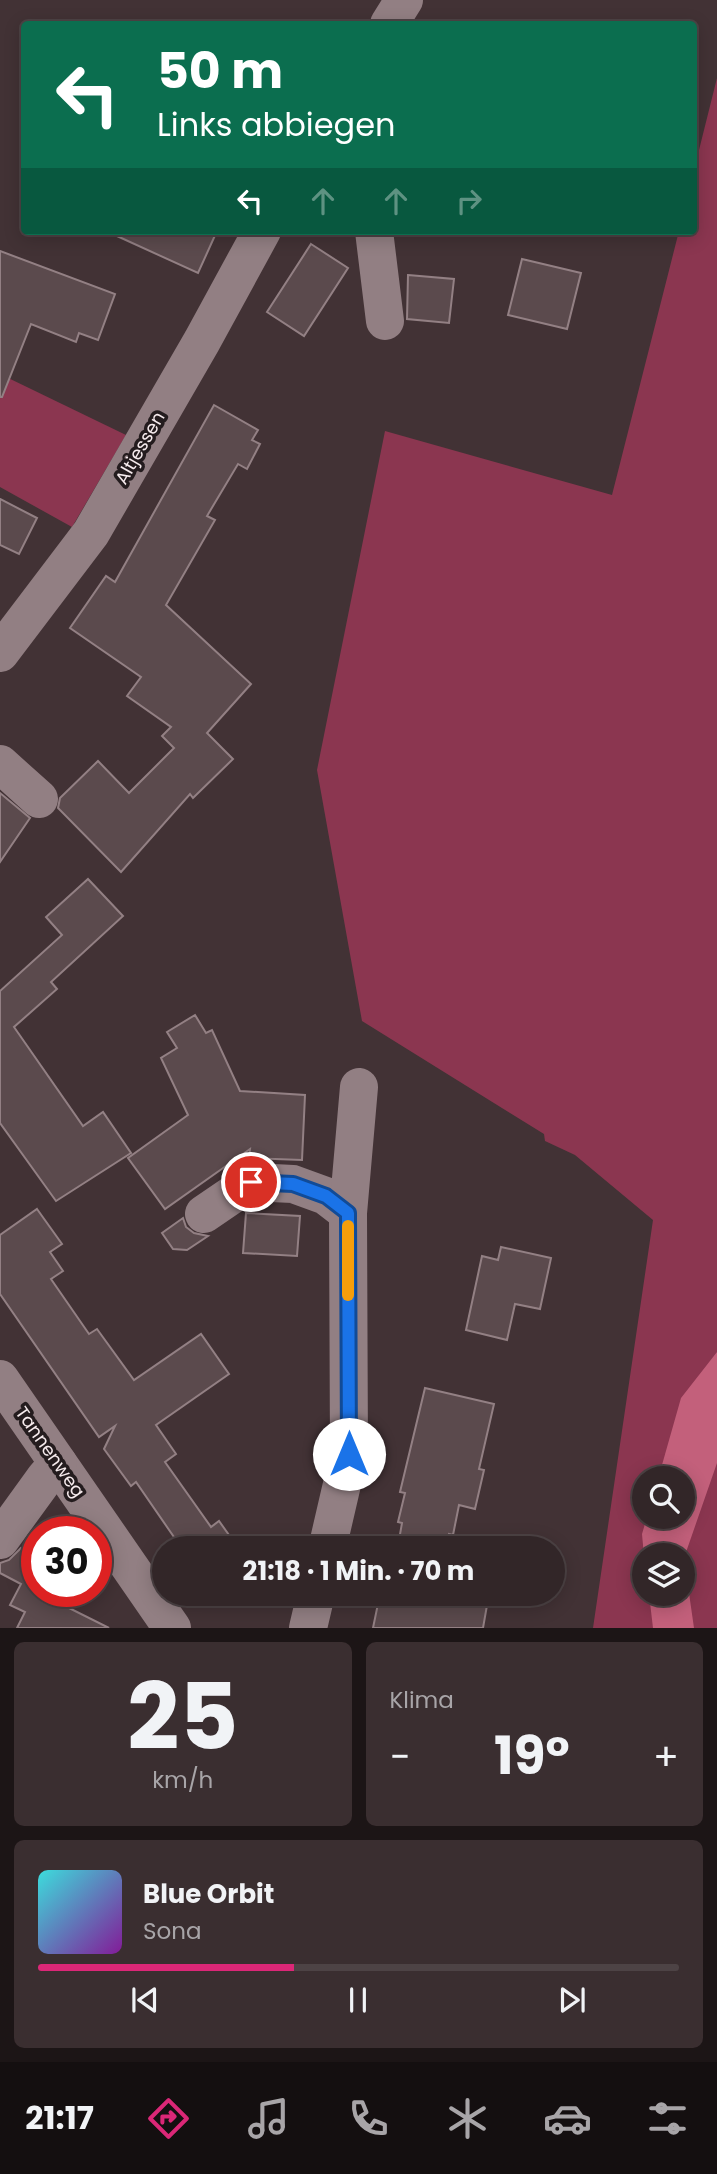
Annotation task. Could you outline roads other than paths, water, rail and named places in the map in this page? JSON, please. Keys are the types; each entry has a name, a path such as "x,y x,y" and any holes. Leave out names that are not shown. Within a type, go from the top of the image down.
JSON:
{"street":[{"path":"391,21 404,0"},
{"name":"Altjessen","path":"0,653 91,533 195,354 260,235"},
{"path":"374,235 385,321"},
{"path":"0,764 39,799"},
{"path":"330,1536 349,1454 348,1213 359,1087"},
{"path":"204,1214 251,1182 293,1184 326,1196 348,1213"},
{"name":"Tannenweg","path":"0,1379 172,1628"},
{"path":"0,1540 58,1463"},
{"path":"308,1628 313,1606"}]}
